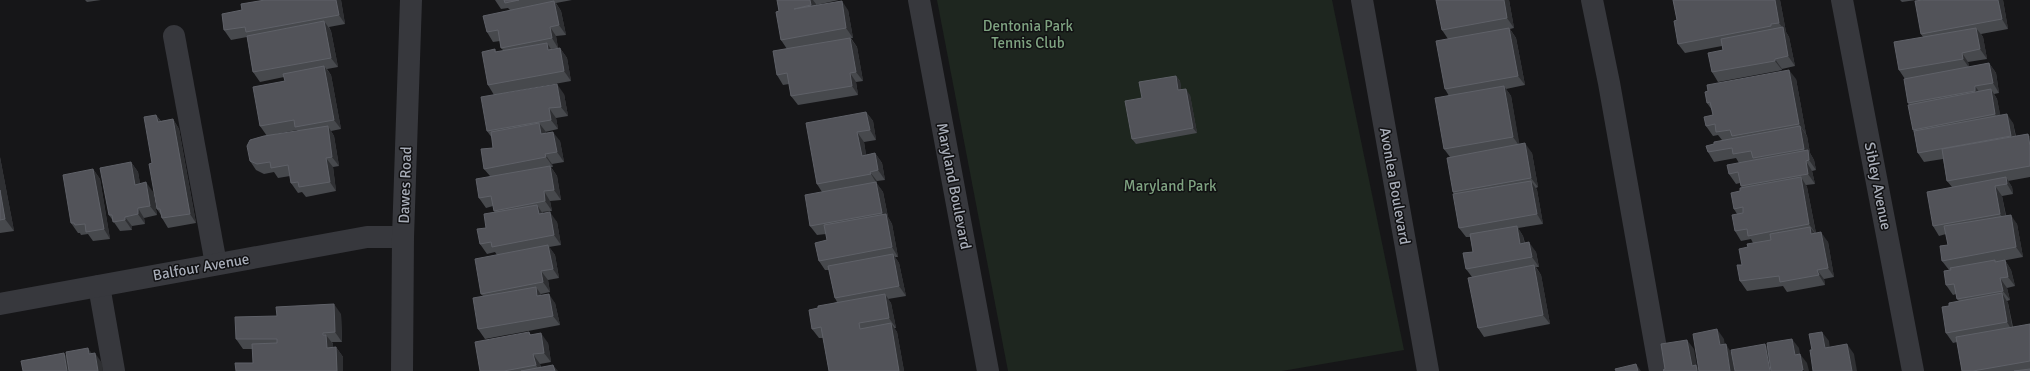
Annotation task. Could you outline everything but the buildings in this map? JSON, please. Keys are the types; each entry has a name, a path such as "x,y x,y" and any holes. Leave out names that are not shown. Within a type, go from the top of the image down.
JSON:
{"street":[{"name":"Dawes Road","path":"402,371 403,237 411,0"},
{"name":"Maryland Boulevard","path":"919,0 988,371"},
{"name":"Avonlea Boulevard","path":"1362,0 1428,371"},
{"path":"1592,0 1609,83 1660,371"},
{"name":"Sibley Avenue","path":"1842,0 1913,371"},
{"path":"174,36 216,264"},
{"name":"Balfour Avenue","path":"0,304 367,237 403,237"},
{"path":"99,286 114,371"}],"green space":[{"name":"Maryland Park","path":"937,0 1332,0 1404,350 1282,371 1008,371"}],"park label":[{"name":"Dentonia Park Tennis Club","path":"1028,34"}]}
